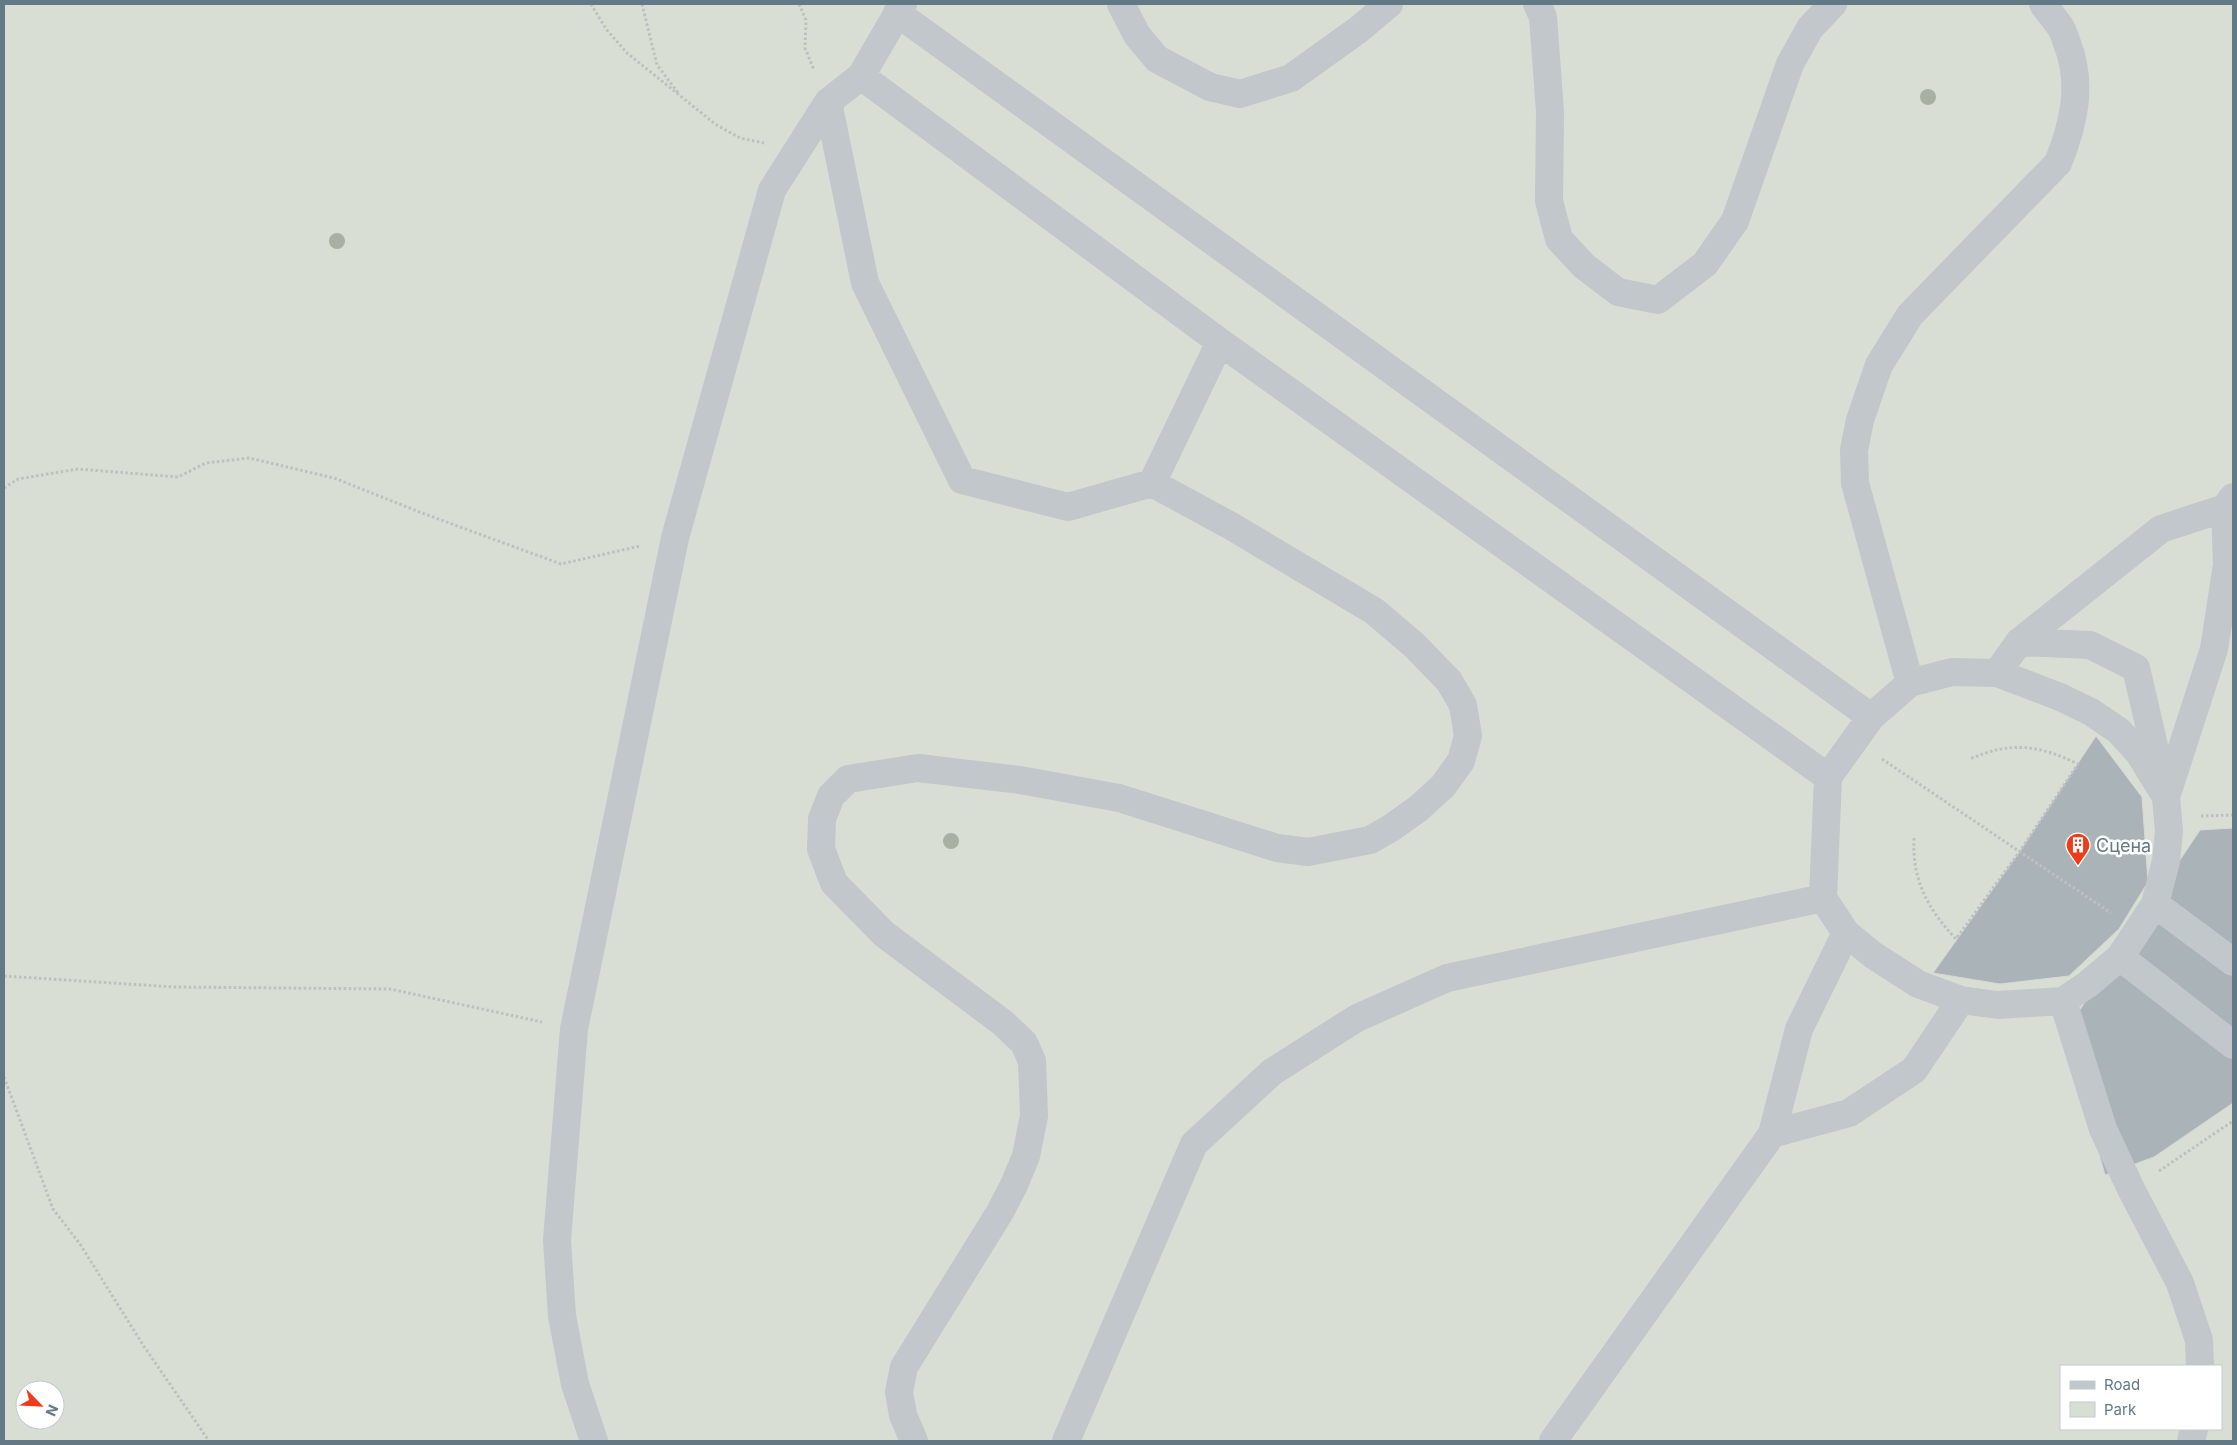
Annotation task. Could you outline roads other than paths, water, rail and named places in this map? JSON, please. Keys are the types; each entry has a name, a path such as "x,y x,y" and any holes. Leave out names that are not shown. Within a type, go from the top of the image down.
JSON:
{"lane":[{"path":"1121,4 1137,35 1157,59 1210,88 1240,94 1291,78 1358,30 1389,4"},
{"path":"1537,4 1543,18 1550,112 1549,201 1559,239 1584,266 1618,292 1658,300 1705,264 1735,221 1790,64 1810,28 1833,4"},
{"path":"1910,683 1855,484 1854,450 1860,420 1880,365 1910,315 2058,163 2069,135 2075,109 2076,83 2073,58 2061,27 2043,4"},
{"path":"594,1441 576,1384 562,1316 557,1240 574,1030 675,538 772,190 828,102 861,76 900,8 1871,717"},
{"path":"861,76 1220,342 1828,777"},
{"path":"828,102 865,283 962,480 1068,507 1152,483 1231,526 1374,611 1414,645 1449,681 1463,705 1468,736 1461,760 1443,786 1420,808 1370,840 1308,852 1277,848 1119,798 1020,780 918,768 848,779 831,796 822,820 821,850 834,883 884,934 1003,1023 1024,1043 1032,1061 1034,1116 1026,1156 1014,1185 1000,1212 904,1367 899,1392 903,1415 914,1441"},
{"path":"1152,483 1220,342"},
{"path":"1997,673 2019,642 2161,529 2229,503 2227,565 2214,649 2166,796"},
{"path":"2019,642 2090,645 2136,668 2166,796 2169,831 2166,861 2155,904 2120,957 2088,984 2063,1001 1998,1005 1961,1000 1918,984 1873,956 1846,933 1823,898 1828,777 1871,717 1910,683 1952,672 1997,673 2060,697 2091,712 2119,731 2139,753 2166,796"},
{"path":"1066,1441 1194,1144 1272,1072 1357,1018 1447,978 1823,898"},
{"path":"2155,904 2233,962"},
{"path":"1553,1441 1772,1134 1799,1029 1846,933"},
{"path":"2120,957 2233,1045"},
{"path":"1772,1134 1849,1113 1914,1070 1961,1000"},
{"path":"2063,1001 2103,1129 2131,1189 2180,1283 2200,1340 2200,1365"}],"place":[{"name":"Сцена","path":"2078,866"}]}
